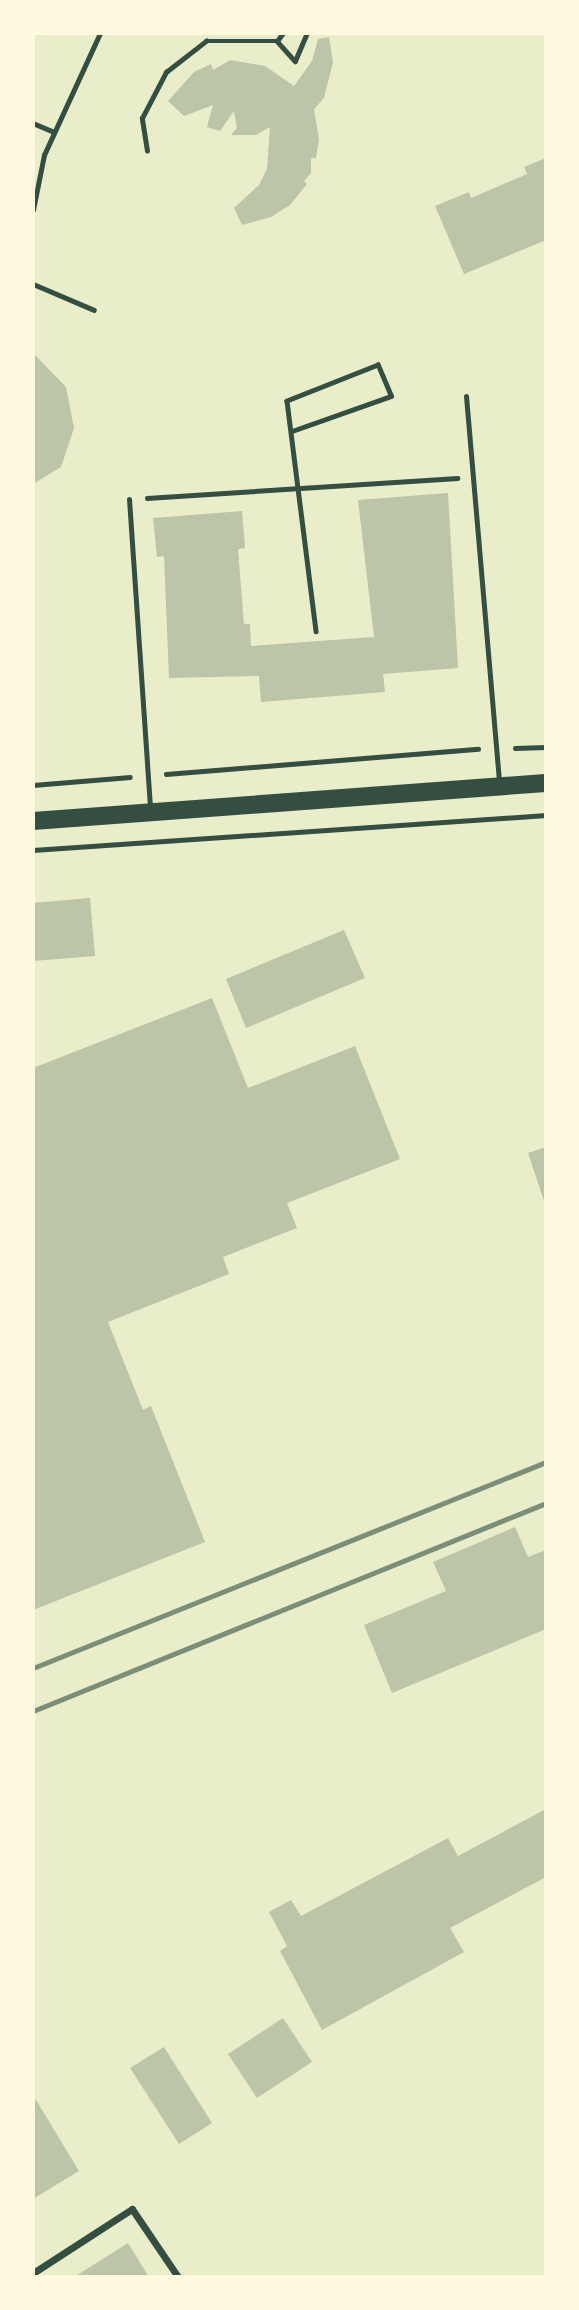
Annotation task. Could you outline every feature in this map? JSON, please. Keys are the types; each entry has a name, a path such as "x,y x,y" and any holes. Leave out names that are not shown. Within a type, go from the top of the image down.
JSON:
{"main road":[{"path":"33,821 546,783"}],"street":[{"path":"33,2273 132,2209 178,2277"}],"lane":[{"path":"33,284 94,310"},
{"path":"466,396 500,785"},
{"path":"129,499 150,811"}],"path":[{"path":"33,210 44,155 100,33"},
{"path":"276,41 283,33"},
{"path":"146,151 142,118 166,72 206,41 223,36 276,41 294,63 307,33"},
{"path":"33,122 54,132"},
{"path":"292,431 391,396 378,365 287,401 316,631"},
{"path":"129,499 474,477"},
{"path":"33,785 496,748 546,747"},
{"path":"33,850 546,815"}],"building":[{"path":"329,37 333,62 324,98 314,109 319,140 316,158 311,158 311,173 304,181 307,184 290,205 271,217 242,225 234,208 259,185 267,169 270,127 256,135 231,135 237,128 234,111 220,131 207,127 213,105 184,116 168,101 194,72 211,64 213,70 230,60 265,66 294,86 312,61 318,39"},
{"path":"546,158 546,240 464,274 435,206 469,192 471,198 527,174 524,167"},
{"path":"33,353 66,387 74,428 61,467 33,484"},
{"path":"448,493 458,668 383,674 385,692 261,702 259,676 169,678 164,556 157,557 153,518 242,511 245,548 238,549 244,624 250,624 251,646 374,637 358,500"},
{"path":"90,898 95,956 33,961 33,903"},
{"path":"344,930 365,978 246,1028 226,979"},
{"path":"212,998 248,1088 355,1046 400,1159 287,1203 297,1228 223,1257 229,1274 108,1322 143,1410 151,1406 205,1542 33,1610 33,1068"},
{"path":"546,1147 546,1203 545,1204 528,1153"},
{"path":"515,1527 528,1557 546,1550 546,1629 392,1693 364,1625 446,1591 433,1562"},
{"path":"546,1809 546,1877 450,1928 464,1952 322,2030 280,1951 287,1946 269,1912 291,1900 301,1916 448,1838 458,1856"},
{"path":"283,2018 312,2062 257,2098 228,2054"},
{"path":"164,2047 212,2123 179,2144 130,2068"},
{"path":"33,2095 79,2171 33,2199"},
{"path":"128,2243 149,2277 74,2277"}],"railway":[{"path":"33,1668 546,1462"},
{"path":"33,1711 546,1503"}]}
